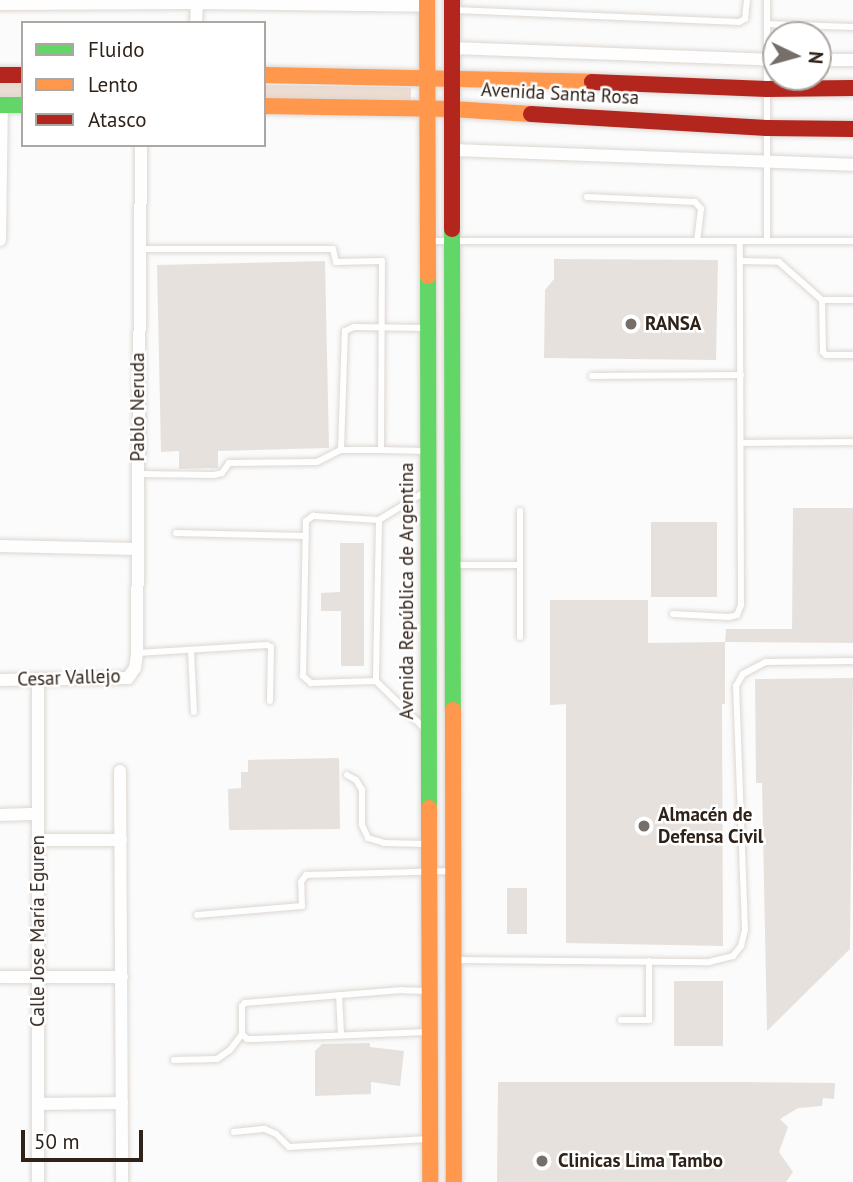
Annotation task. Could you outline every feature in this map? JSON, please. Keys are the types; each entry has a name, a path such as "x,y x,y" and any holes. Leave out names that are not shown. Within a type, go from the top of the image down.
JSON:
{"main road":[{"name":"Avenida República de Argentina","path":"427,3 430,1182"},
{"path":"452,5 454,1182"},
{"path":"0,75 21,75"},
{"name":"Avenida Santa Rosa","path":"266,75 427,76 762,89"},
{"name":"Avenida Santa Rosa","path":"832,88 853,88"},
{"path":"1,105 21,105"},
{"name":"Avenida Santa Rosa","path":"266,106 427,108 767,128 853,129"}],"street":[{"path":"0,4 221,1 427,3"},
{"path":"197,3 197,21"},
{"path":"452,48 762,60"},
{"path":"832,60 853,60"},
{"path":"0,240 1,105"},
{"name":"Pablo Neruda","path":"135,668 138,653 138,249 141,147"},
{"path":"452,150 767,164 853,165"},
{"path":"0,546 137,548"},
{"name":"Cesar Vallejo","path":"0,680 128,678 135,668"},
{"name":"Calle Jose María Eguren","path":"38,680 38,1182"},
{"path":"120,771 122,1182"},
{"path":"0,814 38,814"},
{"path":"38,840 121,840"},
{"path":"0,977 122,977"},
{"path":"38,1104 122,1103"}],"lane":[{"path":"452,5 739,22 745,19 747,0"},
{"path":"767,0 767,21"},
{"path":"832,26 853,27"},
{"path":"767,91 767,241"},
{"path":"587,197 695,202 701,209 697,241"},
{"path":"427,241 853,241"},
{"path":"673,614 729,617 737,615 741,605 740,241"},
{"path":"138,249 333,249 336,262 378,259 383,267 382,450"},
{"path":"740,261 779,262 822,300 853,300"},
{"path":"822,300 823,352 825,355 853,355"},
{"path":"341,450 345,331 354,327 428,328"},
{"path":"592,376 740,375"},
{"path":"741,443 853,442"},
{"path":"138,474 214,475 222,473 229,463 317,462 341,450 428,451"},
{"path":"428,490 379,520 313,516 306,521 303,676 311,682 376,681 429,733"},
{"path":"520,511 520,637"},
{"path":"376,681 379,520"},
{"path":"176,533 306,536"},
{"path":"453,565 520,565"},
{"path":"138,653 263,645 271,647 270,701"},
{"path":"191,651 194,712"},
{"path":"453,960 723,961 733,956 741,946 745,930 736,686 743,674 766,662 853,661"},
{"path":"347,775 356,780 362,790 362,825 368,838 384,843 429,844"},
{"path":"197,915 302,906 301,882 306,875 453,871"},
{"path":"621,1020 649,1020 649,961"},
{"path":"174,1060 217,1059 230,1050 242,1034 242,1006 245,1003 429,991"},
{"path":"339,995 341,1035"},
{"path":"242,1034 247,1039 255,1039 429,1032"},
{"path":"234,1132 265,1129 276,1134 289,1147 430,1139"}],"shaded area":[{"path":"0,81 21,81 21,98 0,98"},
{"path":"266,85 411,88 411,105 266,102"}],"building":[{"name":"RANSA","path":"554,259 718,260 716,360 544,358 545,290 554,279"},
{"path":"325,261 329,448 218,451 218,468 179,469 179,451 161,452 157,265"},
{"path":"793,508 853,508 853,643 725,642 726,629 792,629"},
{"path":"651,522 717,522 717,597 651,597"},
{"path":"340,543 364,543 364,666 341,666 341,611 321,611 321,593 340,592"},
{"name":"Almacén de Defensa Civil","path":"550,600 648,600 648,643 725,642 725,704 722,704 723,946 566,943 566,704 550,705"},
{"path":"853,678 850,949 767,1031 762,783 756,783 755,679"},
{"path":"339,758 340,829 229,830 228,789 241,788 241,772 248,772 248,760"},
{"path":"507,888 527,888 527,934 507,934"},
{"path":"674,981 723,981 723,1046 674,1046"},
{"path":"370,1043 370,1047 404,1051 400,1086 371,1082 371,1094 315,1096 315,1051 322,1044"},
{"path":"498,1082 835,1083 834,1099 823,1098 822,1106 798,1108 780,1119 788,1127 779,1152 793,1172 786,1182 497,1182"}],"traffic: fast":[{"path":"0,105 21,105"},
{"path":"452,229 453,710"},
{"path":"428,276 429,808"}],"traffic: slow":[{"path":"427,0 428,276"},
{"path":"266,75 592,82"},
{"path":"266,106 452,109 531,114"},
{"path":"453,710 454,1182"},
{"path":"429,808 430,1182"}],"traffic: jam":[{"path":"452,0 452,229"},
{"path":"0,75 21,75"},
{"path":"592,82 767,89 853,88"},
{"path":"531,114 767,128 853,129"}],"place":[{"name":"RANSA","path":"631,324"},
{"name":"Almacén de Defensa Civil","path":"644,826"},
{"name":"Clinicas Lima Tambo","path":"542,1161"}]}
